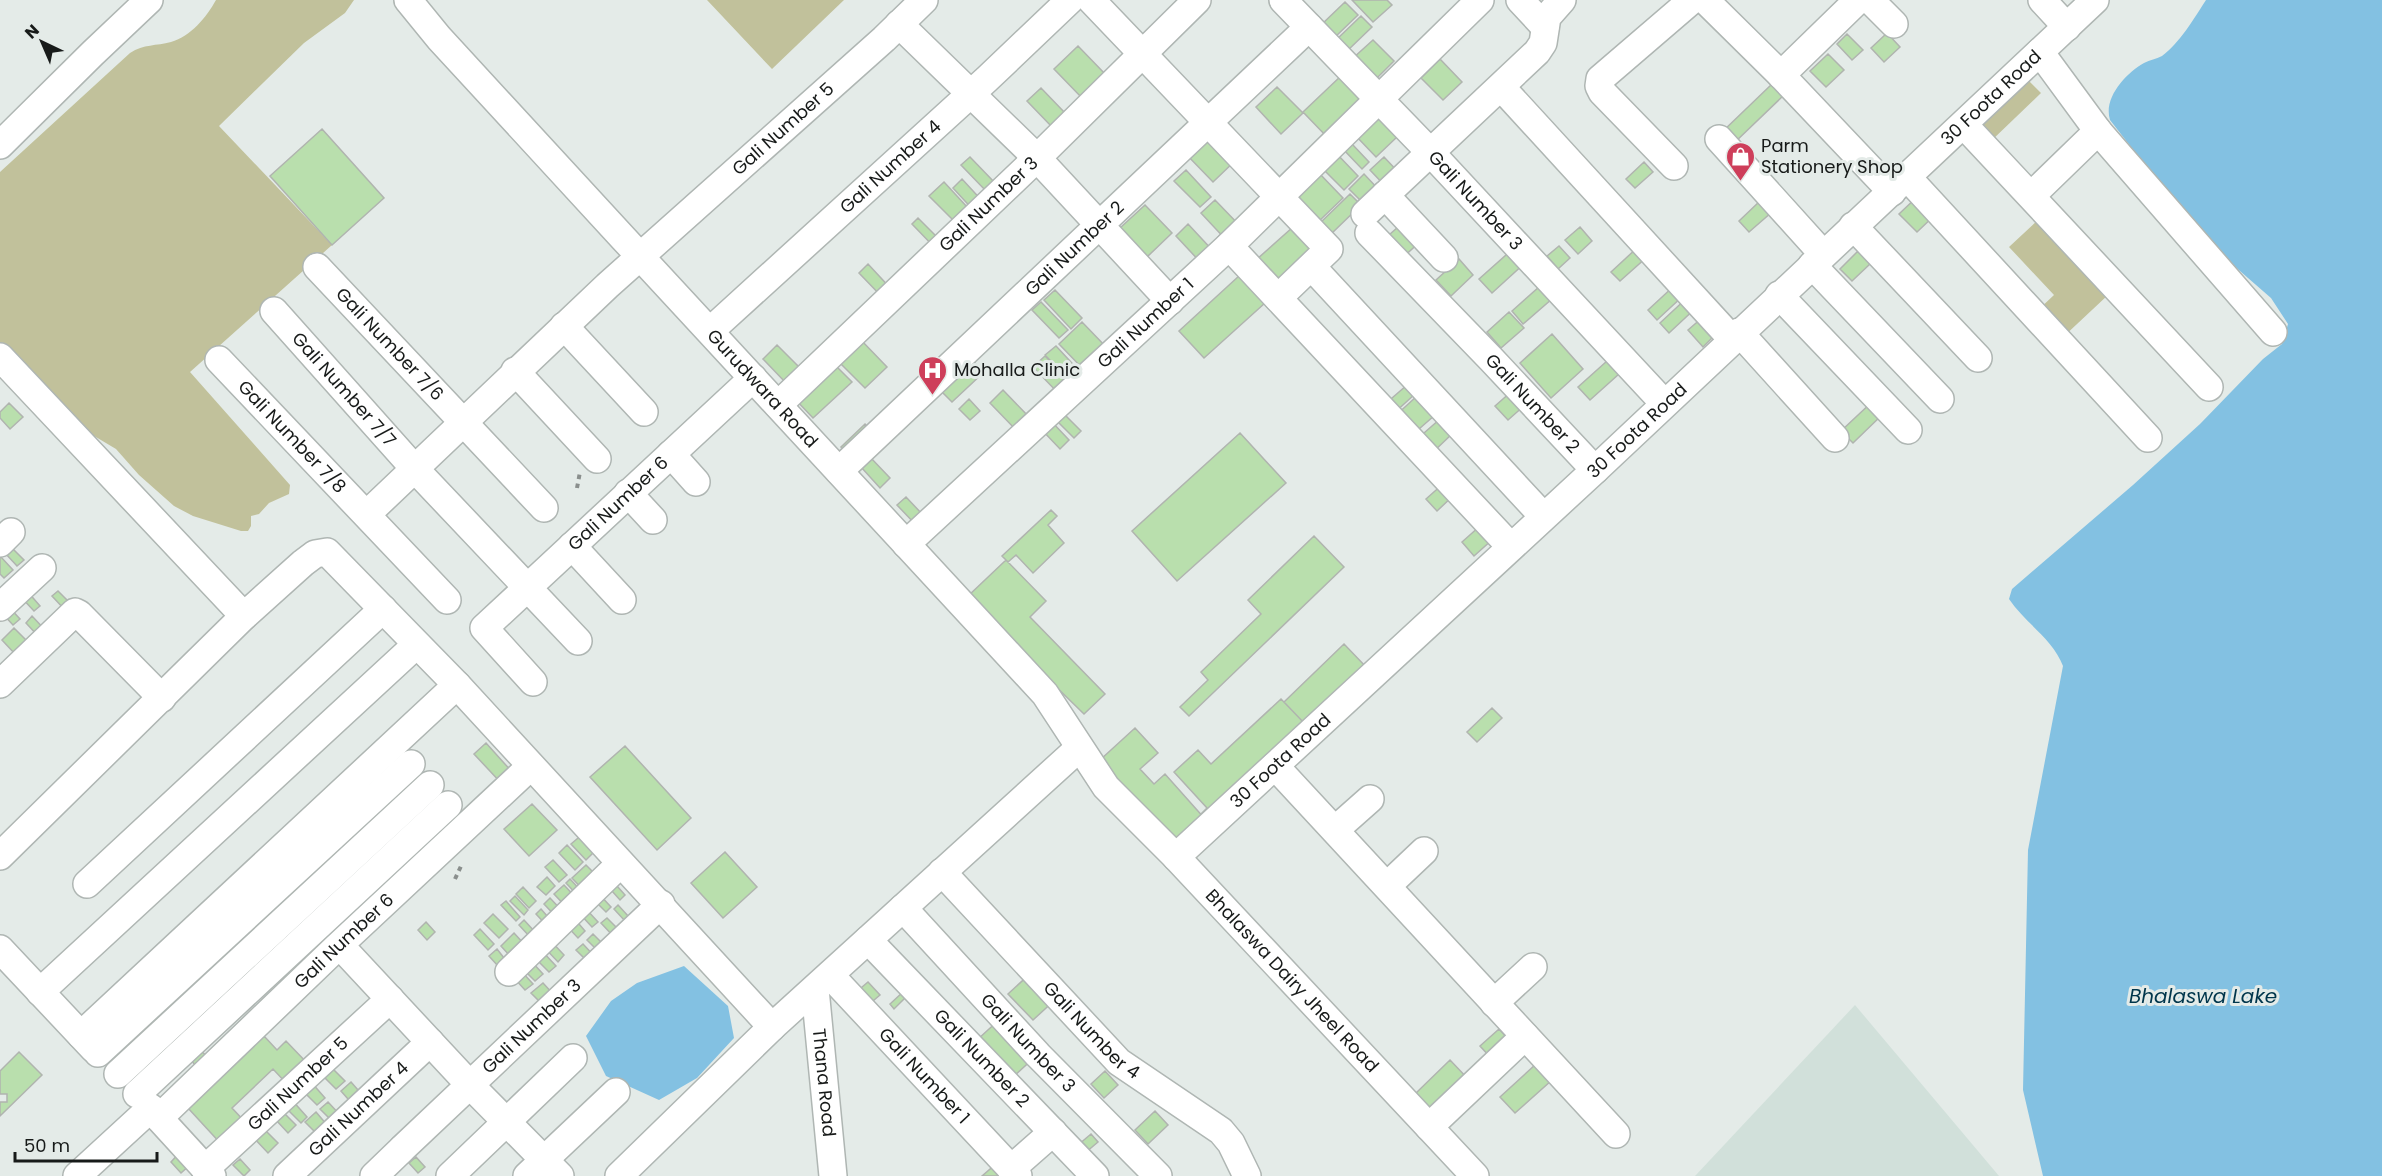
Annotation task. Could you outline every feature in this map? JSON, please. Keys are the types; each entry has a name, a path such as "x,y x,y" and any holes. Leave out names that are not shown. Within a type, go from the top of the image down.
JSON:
{"street":[{"path":"4,134 149,0"},
{"name":"Gurudwara Road","path":"408,0 440,38 640,256 1045,694 1106,787"},
{"name":"Gali Number 5","path":"367,514 515,371 924,0"},
{"name":"Gali Number 4","path":"710,331 1070,0"},
{"path":"1091,0 1329,249 1278,298"},
{"name":"Gali Number 3","path":"778,405 1037,158 1197,0"},
{"name":"Gali Number 3","path":"1283,0 1431,153 1664,403"},
{"name":"Gali Number 1","path":"906,544 1229,246 1480,0"},
{"path":"1520,0 1545,27"},
{"path":"1444,258 1385,195 1501,87 1543,43 1547,17 1562,0"},
{"path":"1674,166 1602,93 1599,86 1600,79 1692,0"},
{"path":"1705,0 1781,75 1899,184 2148,438"},
{"path":"1781,75 1858,0"},
{"path":"1870,0 1894,24"},
{"path":"2042,0 2067,27"},
{"name":"30 Foota Road","path":"1176,857 1595,470 2095,0"},
{"path":"899,24 1037,158 1170,300"},
{"name":"Gali Number 2","path":"839,471 1309,27"},
{"path":"2040,52 2098,131 2273,332"},
{"path":"1501,87 1835,438"},
{"path":"1964,125 2210,387"},
{"path":"2032,195 2098,131"},
{"path":"1719,139 1818,259 1940,399"},
{"name":"Gali Number 2","path":"1385,195 1367,224 1595,470"},
{"path":"1853,226 1978,358"},
{"path":"1229,246 1511,547"},
{"name":"Gali Number 7/6","path":"317,267 544,508"},
{"path":"1312,267 1543,516"},
{"path":"1779,295 1908,430"},
{"name":"Gali Number 7/7","path":"274,311 414,468 578,641"},
{"path":"564,326 644,412"},
{"path":"0,357 244,616"},
{"name":"Gali Number 7/8","path":"219,360 447,600"},
{"path":"515,371 597,459"},
{"name":"Gali Number 6","path":"533,682 484,628 753,378"},
{"path":"671,454 696,482"},
{"path":"628,493 653,520"},
{"path":"572,546 622,600"},
{"path":"0,856 244,616 303,563 315,554 327,552 457,685 772,1027"},
{"path":"0,607 42,568"},
{"path":"87,884 383,609"},
{"path":"0,684 75,612 80,614 162,698"},
{"path":"40,992 416,645"},
{"path":"90,1044 401,755 457,685"},
{"path":"619,1176 772,1027 1079,748"},
{"path":"401,755 467,826"},
{"name":"Gali Number 6","path":"149,1107 287,996 531,766"},
{"path":"1275,766 1526,1036 1546,1070 1616,1134"},
{"name":"Bhalaswa Dairy Jheel Road","path":"1106,787 1176,857 1475,1176"},
{"path":"118,1074 366,844 439,795"},
{"path":"77,1176 149,1107 266,974 385,864 439,795"},
{"path":"1335,830 1370,799"},
{"path":"338,813 404,885"},
{"path":"1387,886 1424,851"},
{"path":"509,972 620,864"},
{"name":"Gali Number 4","path":"942,872 1119,1062 1221,1131 1231,1143 1247,1176"},
{"name":"Gali Number 3","path":"374,1176 661,904"},
{"name":"Gali Number 3","path":"903,908 1087,1105 1158,1176"},
{"path":"220,923 287,996"},
{"name":"Gali Number 2","path":"868,940 1095,1176"},
{"path":"0,949 209,1172"},
{"path":"346,952 507,1122 544,1171 616,1092"},
{"path":"1494,1002 1533,967"},
{"name":"Gali Number 1","path":"822,982 1015,1172"},
{"name":"Thana Road","path":"822,982 832,1176"},
{"name":"Gali Number 5","path":"209,1172 390,999"},
{"path":"1429,1127 1526,1036"},
{"name":"Gali Number 4","path":"287,1176 430,1042"},
{"path":"450,1176 573,1058"},
{"path":"1015,1172 1087,1105"}],"shaded area":[{"path":"1855,1005 1999,1176 1695,1176"}],"green space":[{"path":"216,0 354,0 345,13 304,43 219,126 332,245 190,372 290,485 289,494 269,503 259,514 251,516 251,526 248,531 241,531 193,516 174,506 139,475 116,449 74,424 0,345 0,172 130,53 145,47 171,42 185,35 203,20"},
{"path":"707,0 844,0 772,69"},
{"path":"2027,79 2041,93 1990,142 1976,128"},
{"path":"2038,220 2108,295 2061,339 2036,312 2054,295 2009,247"}],"water":[{"name":"Bhalaswa Lake","path":"2206,0 2382,0 2382,1176 2043,1176 2023,1090 2028,850 2063,666 2046,639 2009,599 2012,589 2200,424 2263,359 2282,344 2288,324 2271,298 2225,258 2162,187 2110,120 2110,103 2123,80 2137,67 2168,51 2186,30"},
{"path":"684,966 728,1006 734,1038 697,1078 659,1100 606,1076 586,1036 611,1001 637,983"}],"building":[{"path":"1352,0 1387,0 1392,5 1373,22"},
{"path":"1345,2 1358,15 1333,39 1320,26"},
{"path":"1361,16 1372,27 1346,52 1335,41"},
{"path":"1887,33 1900,47 1884,62 1871,48"},
{"path":"1847,34 1863,50 1852,60 1837,44"},
{"path":"1373,40 1394,61 1373,82 1352,59"},
{"path":"1078,46 1107,76 1083,99 1054,69"},
{"path":"1828,54 1844,70 1826,87 1810,71"},
{"path":"1440,59 1462,82 1443,100 1421,78"},
{"path":"1343,74 1367,100 1328,138 1303,112"},
{"path":"1773,83 1784,95 1732,145 1721,133"},
{"path":"1277,87 1303,113 1281,134 1256,107"},
{"path":"1041,88 1066,114 1052,127 1027,101"},
{"path":"1378,115 1398,136 1376,157 1356,136"},
{"path":"322,129 384,198 332,245 270,176"},
{"path":"1210,129 1238,158 1213,182 1185,153"},
{"path":"1352,144 1369,162 1362,169 1344,150"},
{"path":"1336,153 1358,176 1344,190 1321,167"},
{"path":"970,157 996,184 987,192 961,165"},
{"path":"1384,157 1401,175 1387,188 1370,170"},
{"path":"1644,162 1653,172 1635,188 1626,179"},
{"path":"1186,170 1211,197 1200,207 1174,181"},
{"path":"1318,172 1343,198 1317,223 1292,197"},
{"path":"1364,174 1380,191 1365,205 1349,189"},
{"path":"962,179 985,204 976,213 953,188"},
{"path":"944,182 968,208 954,221 929,196"},
{"path":"1350,194 1361,205 1330,235 1319,224"},
{"path":"1918,196 1936,214 1917,232 1899,214"},
{"path":"1215,200 1242,228 1228,242 1201,213"},
{"path":"1761,200 1772,212 1749,232 1739,221"},
{"path":"1145,205 1172,233 1147,257 1120,228"},
{"path":"918,218 942,242 936,249 912,224"},
{"path":"1406,220 1423,239 1399,261 1381,242"},
{"path":"1188,224 1215,253 1203,265 1176,236"},
{"path":"1293,227 1318,255 1281,288 1256,260"},
{"path":"1580,227 1592,241 1578,254 1565,240"},
{"path":"1559,246 1570,258 1558,269 1547,256"},
{"path":"1515,247 1527,261 1492,293 1479,279"},
{"path":"1638,247 1647,257 1620,281 1611,272"},
{"path":"1858,251 1870,264 1852,281 1840,269"},
{"path":"1459,259 1473,275 1451,296 1436,280"},
{"path":"868,264 893,291 884,299 859,273"},
{"path":"1240,275 1265,303 1204,358 1179,331"},
{"path":"1548,279 1560,292 1523,324 1512,311"},
{"path":"1675,285 1684,295 1657,320 1648,310"},
{"path":"1055,290 1082,318 1071,329 1044,300"},
{"path":"1690,295 1699,305 1669,333 1660,323"},
{"path":"1041,302 1068,330 1059,338 1032,310"},
{"path":"1509,312 1524,328 1501,348 1487,332"},
{"path":"1703,317 1717,333 1703,347 1688,330"},
{"path":"1082,322 1108,349 1085,371 1059,344"},
{"path":"1552,334 1583,369 1551,398 1520,363"},
{"path":"860,339 887,367 865,388 837,360"},
{"path":"777,345 801,369 786,383 763,359"},
{"path":"1056,346 1083,375 1073,384 1045,355"},
{"path":"1045,356 1073,384 1061,396 1033,367"},
{"path":"973,361 984,372 952,402 941,391"},
{"path":"1607,361 1619,374 1590,400 1578,387"},
{"path":"833,363 852,382 813,418 795,399"},
{"path":"1407,385 1415,394 1393,414 1384,405"},
{"path":"1003,390 1030,418 1017,431 990,403"},
{"path":"1512,391 1525,405 1508,420 1495,406"},
{"path":"1417,396 1435,415 1411,436 1394,417"},
{"path":"969,399 980,411 970,420 959,409"},
{"path":"1873,401 1885,412 1853,443 1841,431"},
{"path":"9,403 23,417 10,429 0,418 0,412"},
{"path":"1064,414 1081,431 1074,438 1057,421"},
{"path":"1440,419 1453,433 1430,455 1416,440"},
{"path":"1051,421 1069,440 1060,449 1042,430"},
{"path":"865,424 873,433 849,455 841,447"},
{"path":"1240,433 1286,483 1177,581 1132,531"},
{"path":"870,457 890,478 880,488 861,467"},
{"path":"1444,483 1454,495 1437,511 1426,499"},
{"path":"906,497 923,515 915,524 897,505"},
{"path":"1051,510 1057,516 1048,525 1064,543 1033,573 1016,555 1008,562 1002,556"},
{"path":"1480,526 1493,539 1474,556 1462,542"},
{"path":"1314,536 1344,567 1189,716 1180,707 1208,680 1201,672 1261,614 1248,600"},
{"path":"11,547 24,560 17,566 5,553"},
{"path":"0,556 13,570 4,578 0,574"},
{"path":"1006,560 1046,601 1030,617 1105,694 1084,714 967,597"},
{"path":"27,591 40,606 34,611 21,597"},
{"path":"58,591 71,604 65,610 52,596"},
{"path":"7,605 20,619 13,625 0,611"},
{"path":"32,616 46,631 39,637 26,623"},
{"path":"14,628 28,642 15,654 2,640"},
{"path":"1344,644 1367,668 1306,725 1284,702"},
{"path":"1281,699 1306,725 1205,819 1201,814 1207,808 1174,772 1198,750 1211,764"},
{"path":"1492,708 1502,718 1477,742 1467,732"},
{"path":"1135,728 1158,753 1140,769 1154,784 1165,774 1205,819 1177,844 1100,760"},
{"path":"486,743 513,773 502,784 474,754"},
{"path":"625,746 691,818 657,850 590,777"},
{"path":"532,804 557,830 529,856 504,829"},
{"path":"584,833 598,848 586,860 571,844"},
{"path":"567,845 583,862 575,870 559,853"},
{"path":"725,852 757,887 723,918 691,883"},
{"path":"553,860 567,875 559,882 545,867"},
{"path":"586,865 601,880 587,894 572,878"},
{"path":"547,877 555,886 546,895 537,887"},
{"path":"570,879 584,894 580,898 566,883"},
{"path":"564,885 579,901 569,910 554,894"},
{"path":"617,886 625,895 620,900 612,891"},
{"path":"523,887 536,901 529,908 516,894"},
{"path":"599,894 611,907 606,912 593,899"},
{"path":"515,896 528,910 524,915 510,901"},
{"path":"550,898 565,914 559,920 544,904"},
{"path":"506,901 520,917 516,921 501,905"},
{"path":"618,905 629,917 625,921 614,909"},
{"path":"541,909 554,924 549,928 536,914"},
{"path":"586,909 598,922 592,927 580,914"},
{"path":"493,914 508,929 499,938 484,923"},
{"path":"573,917 585,931 578,938 565,924"},
{"path":"607,918 621,932 615,938 601,923"},
{"path":"524,920 535,932 530,937 519,925"},
{"path":"426,922 435,932 427,940 418,930"},
{"path":"480,929 494,944 488,950 474,935"},
{"path":"514,933 524,944 510,956 501,946"},
{"path":"593,934 606,947 600,953 587,940"},
{"path":"549,939 564,955 558,962 542,945"},
{"path":"583,944 596,958 590,964 576,950"},
{"path":"497,949 504,958 497,965 489,956"},
{"path":"541,950 556,966 549,972 534,957"},
{"path":"531,961 543,974 535,981 522,968"},
{"path":"1033,971 1057,998 1033,1020 1008,994"},
{"path":"522,972 533,984 525,990 515,979"},
{"path":"868,982 880,995 867,1006 855,993"},
{"path":"543,983 554,995 543,1005 531,993"},
{"path":"904,991 908,995 894,1009 890,1004"},
{"path":"1001,1018 1036,1056 1012,1078 977,1040"},
{"path":"1499,1029 1510,1041 1491,1058 1480,1046"},
{"path":"264,1036 277,1050 286,1041 308,1064 287,1084 273,1069 232,1108 246,1123 222,1145 188,1108"},
{"path":"195,1044 210,1060 200,1070 185,1054"},
{"path":"19,1052 42,1075 0,1116 0,1102 7,1102 7,1094 0,1094 0,1071"},
{"path":"1450,1060 1469,1080 1434,1114 1415,1094"},
{"path":"1536,1064 1552,1080 1515,1113 1500,1097"},
{"path":"331,1067 345,1081 336,1089 322,1075"},
{"path":"1105,1071 1118,1085 1104,1098 1091,1084"},
{"path":"311,1082 325,1098 317,1105 302,1090"},
{"path":"351,1082 365,1098 355,1107 341,1091"},
{"path":"291,1099 307,1117 301,1123 284,1106"},
{"path":"328,1102 342,1117 335,1124 320,1109"},
{"path":"1155,1111 1168,1125 1148,1144 1135,1130"},
{"path":"316,1112 327,1125 317,1134 305,1122"},
{"path":"284,1113 296,1125 288,1133 276,1120"},
{"path":"263,1128 278,1143 268,1153 253,1137"},
{"path":"1091,1134 1098,1142 1085,1153 1078,1145"},
{"path":"179,1153 190,1165 181,1173 171,1162"},
{"path":"416,1157 425,1167 418,1173 409,1163"},
{"path":"240,1159 250,1170 244,1176 233,1165"},
{"path":"997,1163 1002,1176 982,1176"}],"place":[{"name":"Parm Stationery Shop","path":"1740,182"},
{"name":"Mohalla Clinic","path":"933,396"}]}
